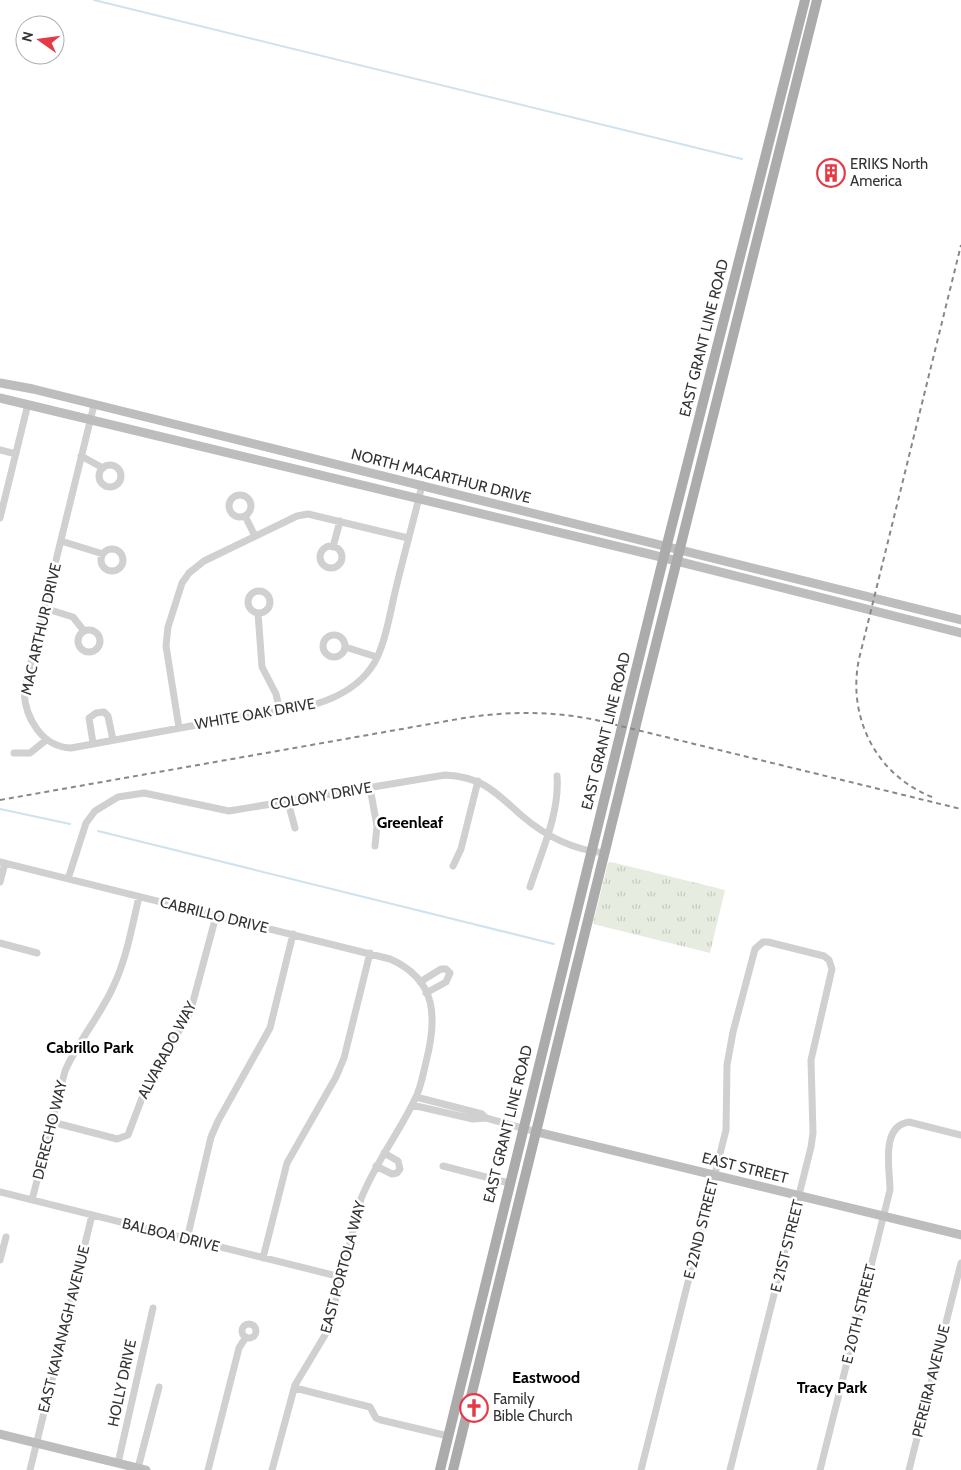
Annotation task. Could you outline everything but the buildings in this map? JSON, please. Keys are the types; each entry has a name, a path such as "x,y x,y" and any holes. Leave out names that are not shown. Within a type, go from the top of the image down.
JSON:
{"main road":[{"name":"EAST GRANT LINE ROAD","path":"440,1470 509,1183 805,0"},
{"name":"EAST GRANT LINE ROAD","path":"453,1470 817,0"},
{"name":"NORTH MACARTHUR DRIVE","path":"0,384 94,404 961,620"},
{"name":"NORTH MACARTHUR DRIVE","path":"0,398 91,418 665,558 961,633"},
{"name":"EAST STREET","path":"537,1132 961,1235"},
{"path":"0,1434 142,1469"}],"street":[{"path":"0,518 28,404"},
{"name":"MAC ARTHUR DRIVE","path":"45,740 29,716 24,704 24,691 94,404"},
{"path":"0,450 16,454"},
{"path":"82,456 103,468"},
{"name":"WHITE OAK DRIVE","path":"45,740 59,748 93,743 262,712 280,711 336,697 365,675 377,657 422,485"},
{"path":"180,728 166,646 168,626 177,594 186,578 198,565 297,516 308,514 408,538"},
{"path":"245,516 255,536"},
{"path":"333,547 340,521"},
{"name":"MAC ARTHUR DRIVE","path":"61,541 103,554"},
{"path":"44,608 73,616 84,631"},
{"path":"258,613 262,668 276,694 280,711"},
{"path":"345,647 377,657"},
{"path":"93,743 89,718 96,712 104,712 108,716 113,740"},
{"path":"14,753 30,754 45,740"},
{"name":"COLONY DRIVE","path":"68,879 86,823 105,803 118,796 144,793 229,811 445,775 478,781 495,790 522,816 563,843 592,852 605,853"},
{"path":"530,887 548,833 558,790 557,776"},
{"path":"453,866 461,849 478,781"},
{"path":"370,788 377,826 375,846"},
{"path":"288,802 295,828"},
{"path":"0,882 2,862"},
{"name":"CABRILLO DRIVE","path":"2,862 370,953 401,964 420,982 426,993"},
{"name":"DERECHO WAY","path":"32,1200 65,1071 72,1055 114,986 121,968 139,897"},
{"name":"ALVARADO WAY","path":"52,1122 117,1138 128,1135 148,1082 190,1013 216,916"},
{"path":"187,1239 211,1137 270,1028 293,934"},
{"name":"E 21ST STREET","path":"730,1470 800,1196 813,1133 811,1060 832,969 829,960 824,956 768,942 758,945 753,956"},
{"path":"0,943 37,953"},
{"path":"263,1258 287,1163 336,1077 344,1058 370,953"},
{"name":"E 22ND STREET","path":"640,1470 726,1130 727,1065 733,1032 753,956"},
{"path":"420,982 441,969 446,970 450,974 446,982 426,993"},
{"name":"EAST PORTOLA WAY","path":"272,1470 294,1388 323,1341 361,1199 376,1166 416,1097 432,1038 434,1021 426,993"},
{"path":"416,1097 482,1114 486,1118"},
{"path":"412,1105 473,1119 486,1118"},
{"name":"EAST STREET","path":"486,1118 537,1132"},
{"name":"E 20TH STREET","path":"820,1470 890,1190 889,1150 894,1131 900,1124 909,1122 961,1135"},
{"path":"376,1166 392,1174 397,1173 400,1169 398,1161 384,1153"},
{"path":"443,1166 509,1183"},
{"name":"BALBOA DRIVE","path":"0,1192 341,1277"},
{"name":"EAST KAVANAGH AVENUE","path":"30,1470 92,1215"},
{"path":"0,1260 6,1237"},
{"name":"PEREIRA AVENUE","path":"909,1470 961,1264"},
{"name":"HOLLY DRIVE","path":"118,1464 153,1308"},
{"path":"208,1470 239,1348 246,1337"},
{"path":"142,1469 159,1387"},
{"path":"294,1388 370,1407 376,1418 381,1420 448,1436"}],"green space":[{"path":"611,862 725,890 710,953 593,924 608,863"}],"waterway":[{"path":"94,0 742,159"},
{"path":"0,809 70,824"},
{"path":"98,831 554,944"}],"railway":[{"path":"932,797 912,787 895,774 881,759 870,741 862,722 857,702 856,681 859,659 961,245"},
{"path":"0,800 464,718 530,713 596,720 961,809"}],"place":[{"name":"ERIKS North America","path":"831,173"},
{"name":"Family Bible Church","path":"474,1408"}],"district":[{"name":"Greenleaf","path":"410,822"},
{"name":"Cabrillo Park","path":"90,1047"},
{"name":"Eastwood","path":"546,1377"},
{"name":"Tracy Park","path":"832,1387"}]}
